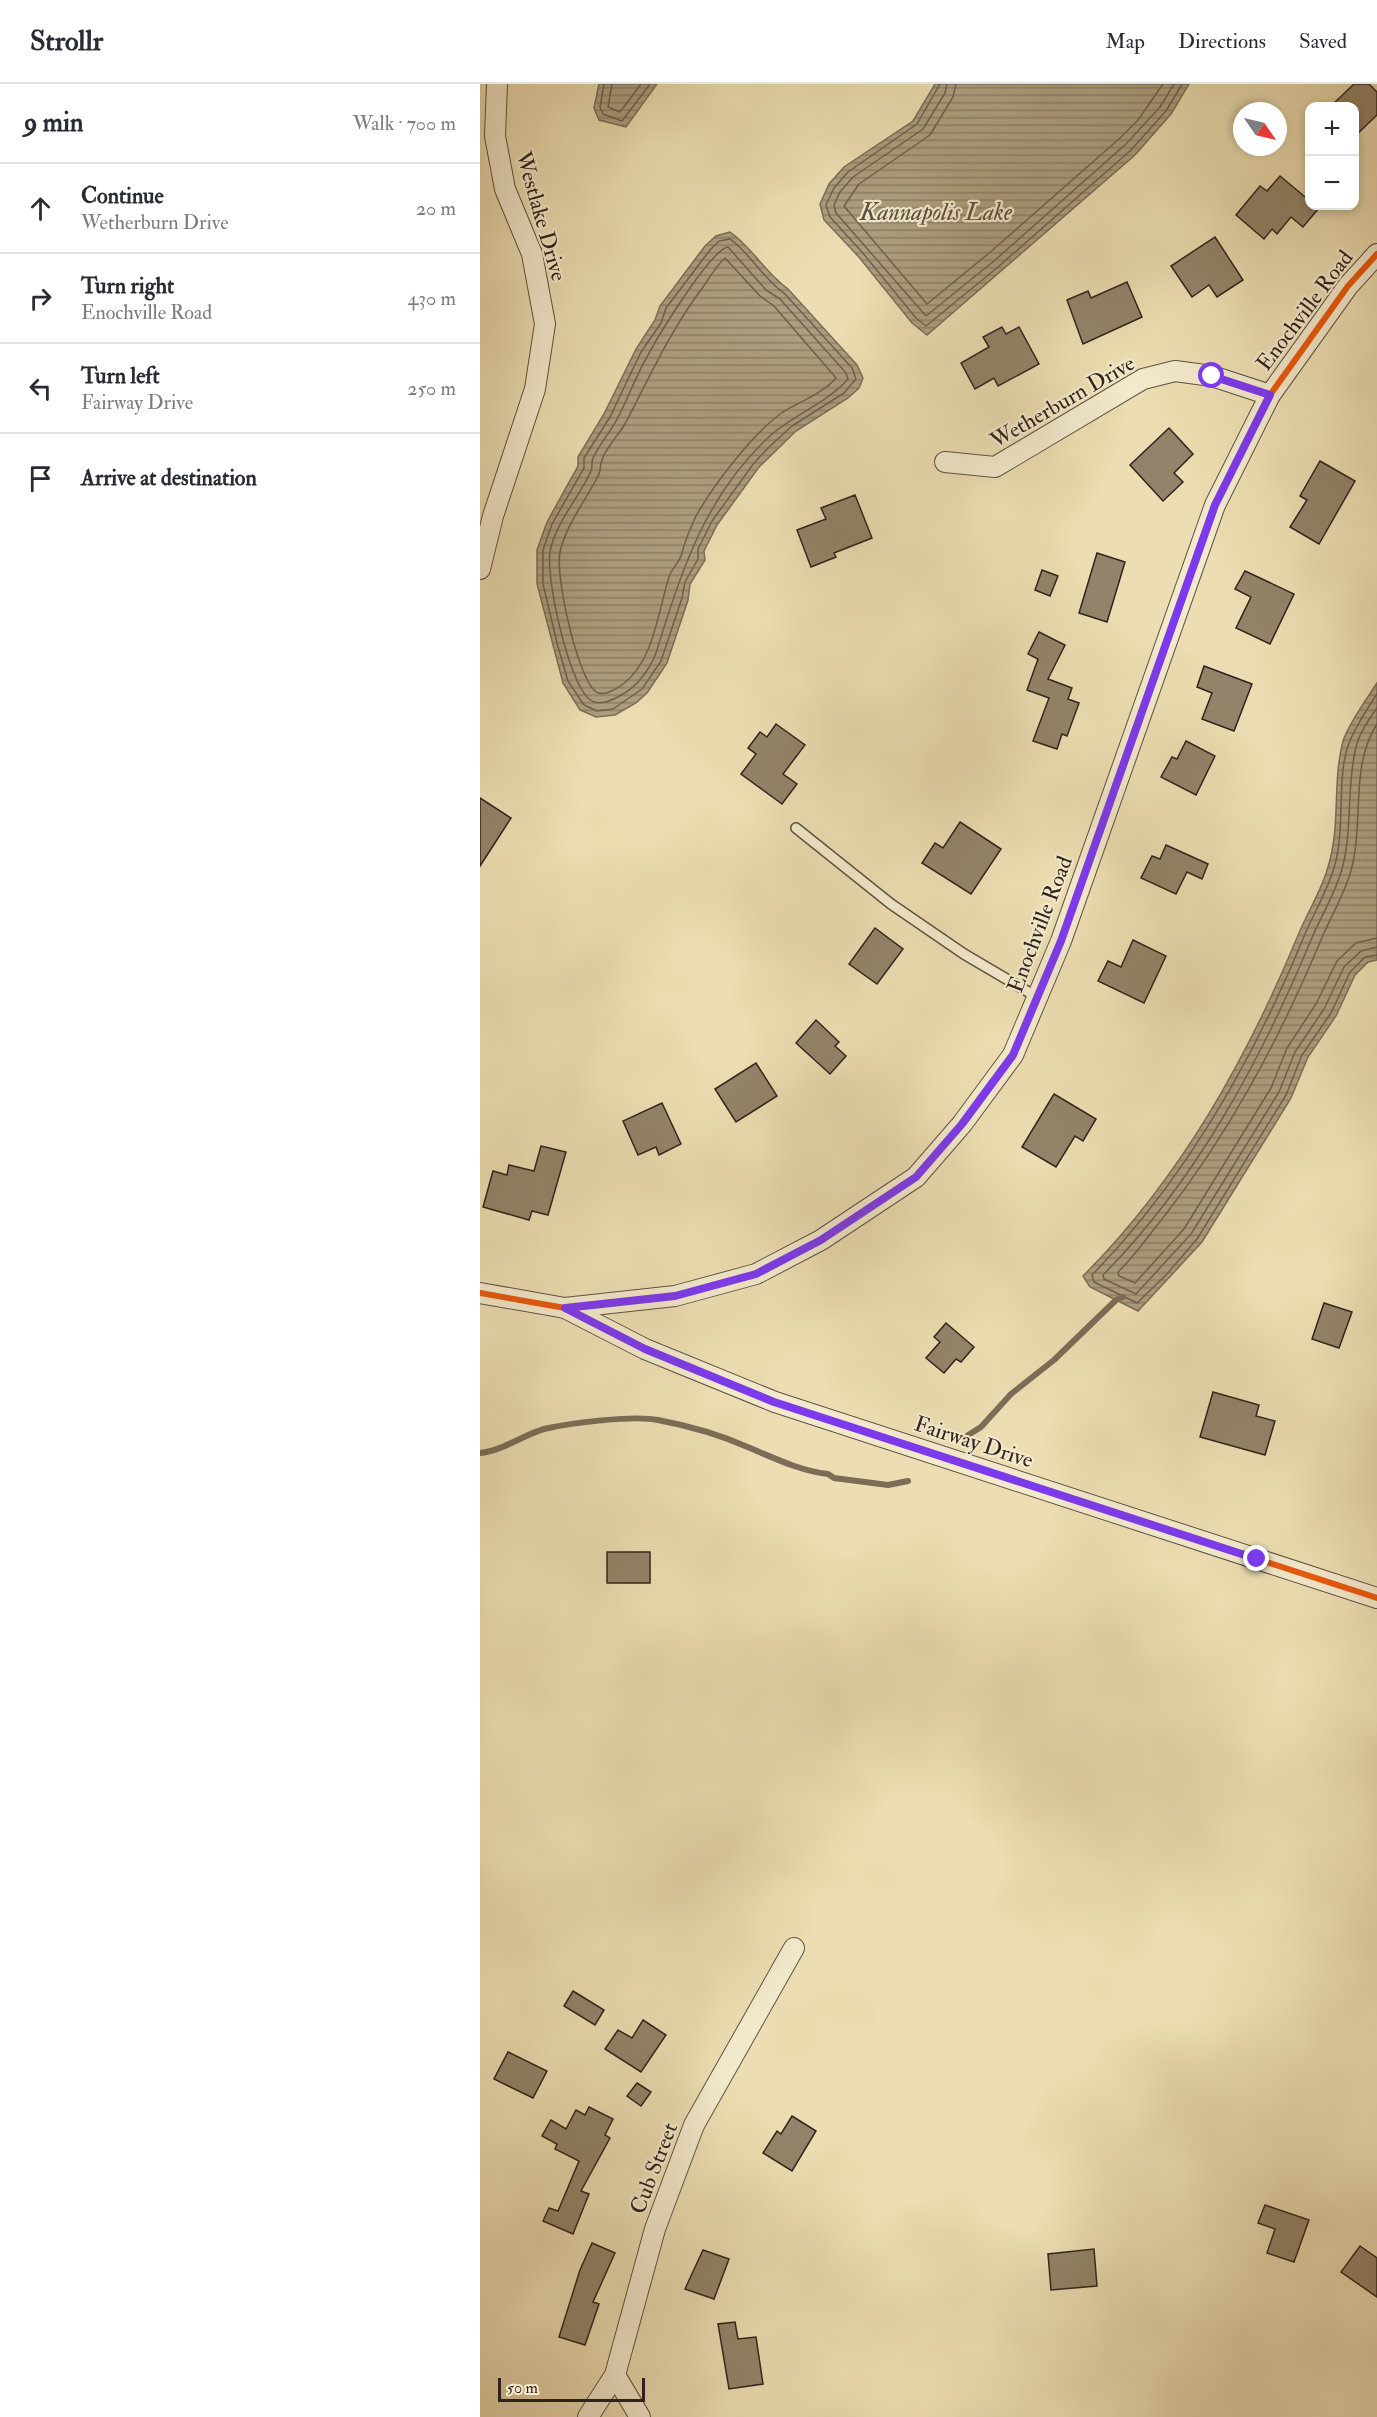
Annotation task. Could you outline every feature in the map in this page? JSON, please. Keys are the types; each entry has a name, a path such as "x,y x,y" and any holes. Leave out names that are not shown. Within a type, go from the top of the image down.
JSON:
{"street":[{"name":"Westlake Drive","path":"480,569 493,516 535,389 545,324 532,254 505,189 495,136 497,84"},
{"name":"Enochville Road","path":"480,1293 565,1308 675,1296 756,1274 821,1240 916,1177 962,1124 1013,1055 1061,941 1215,505 1270,395 1348,286 1377,254"},
{"name":"Wetherburn Drive","path":"945,462 995,468 1143,379 1175,371 1212,376 1270,395"},
{"name":"Fairway Drive","path":"565,1308 645,1349 774,1402 1377,1598"},
{"name":"Cub Street","path":"588,2417 615,2375 655,2229 694,2125 794,1948"},
{"path":"615,2375 640,2417"}],"lane":[{"path":"796,828 891,904 964,954 1037,997"}],"water":[{"path":"599,84 657,84 626,127 599,120 594,108"},
{"name":"Kannapolis Lake","path":"935,84 1189,84 1171,114 1135,155 927,335 912,323 858,256 824,220 820,204 829,184 844,167 913,121"},
{"path":"730,232 746,245 772,276 788,289 857,365 863,378 859,388 848,398 796,431 759,467 717,525 704,551 705,560 690,584 688,600 667,663 647,693 636,703 615,715 596,717 580,710 563,683 537,584 537,550 547,522 578,466 578,457 604,414 636,349 655,320 660,306 705,246 716,236"},
{"path":"1377,683 1377,960 1368,962 1355,975 1336,1016 1308,1057 1291,1098 1202,1242 1138,1311 1090,1287 1083,1276 1118,1239 1180,1158 1208,1115 1257,1026 1325,876 1332,852 1338,773 1343,741 1353,719"}],"building":[{"path":"1354,84 1369,84 1377,92 1377,115 1359,132 1359,102 1335,102"},
{"path":"1280,176 1305,197 1305,210 1317,210 1303,227 1291,217 1277,234 1272,229 1264,239 1236,215 1260,186 1267,191"},
{"path":"1215,237 1243,280 1217,297 1209,285 1192,297 1171,266"},
{"path":"1127,282 1142,317 1083,344 1067,300 1088,291 1091,298"},
{"path":"1002,327 1006,334 1019,327 1039,364 998,386 994,378 975,389 961,363 989,347 983,337"},
{"path":"1169,428 1193,454 1174,473 1183,482 1163,501 1130,465"},
{"path":"1320,461 1355,481 1319,544 1290,527 1307,500 1300,496"},
{"path":"855,495 872,538 834,553 836,557 811,567 797,530 826,519 821,508"},
{"path":"1097,553 1125,562 1107,622 1079,613"},
{"path":"1042,570 1058,576 1050,596 1035,590"},
{"path":"1245,571 1294,594 1270,644 1236,628 1251,597 1235,589"},
{"path":"1039,632 1065,645 1048,679 1072,688 1068,699 1079,703 1067,736 1062,734 1057,749 1033,741 1049,698 1027,690 1038,659 1028,654"},
{"path":"1204,666 1252,684 1234,731 1202,719 1212,693 1197,687"},
{"path":"776,724 805,745 783,774 797,784 782,804 741,774 756,754 748,748 760,732 767,737"},
{"path":"1186,741 1215,756 1196,795 1161,777 1172,757 1177,759"},
{"path":"480,798 511,818 480,866"},
{"path":"960,822 1001,849 971,894 922,863 935,843 943,848"},
{"path":"1166,845 1208,864 1202,879 1187,872 1176,894 1141,878 1152,856 1160,859"},
{"path":"875,928 903,949 877,984 849,964"},
{"path":"1133,940 1166,956 1144,1003 1098,981 1108,961 1121,967"},
{"path":"816,1020 839,1042 835,1046 846,1056 830,1074 796,1043"},
{"path":"756,1063 777,1096 736,1122 715,1089"},
{"path":"1054,1094 1096,1119 1083,1141 1075,1136 1056,1167 1022,1147"},
{"path":"662,1103 681,1144 659,1155 656,1147 638,1155 623,1121"},
{"path":"541,1146 566,1152 548,1215 532,1211 529,1220 483,1207 493,1171 507,1175 509,1165 534,1171"},
{"path":"1324,1303 1352,1312 1339,1348 1312,1339"},
{"path":"946,1323 974,1347 961,1362 956,1359 944,1373 926,1358 940,1342 934,1337"},
{"path":"1213,1392 1259,1405 1256,1416 1275,1421 1265,1455 1200,1437"},
{"path":"607,1552 650,1552 650,1583 607,1583"},
{"path":"573,1991 604,2010 595,2025 564,2006"},
{"path":"643,2020 666,2035 641,2072 605,2049 618,2030 632,2038"},
{"path":"508,2052 547,2071 533,2098 494,2079"},
{"path":"637,2083 651,2092 641,2106 627,2096"},
{"path":"589,2107 613,2119 605,2135 610,2138 581,2191 589,2194 573,2234 543,2221 549,2208 558,2211 579,2161 555,2149 557,2144 542,2136 551,2120 566,2129 576,2110 585,2115"},
{"path":"792,2116 816,2131 792,2171 763,2153 777,2131 781,2134"},
{"path":"1265,2205 1309,2220 1294,2262 1267,2253 1275,2229 1258,2223"},
{"path":"592,2243 615,2253 593,2302 599,2304 585,2345 559,2337 580,2270"},
{"path":"1360,2246 1377,2258 1377,2297 1341,2272"},
{"path":"1094,2249 1097,2286 1051,2290 1048,2254"},
{"path":"703,2250 729,2259 714,2299 685,2289"},
{"path":"735,2322 738,2339 756,2337 763,2384 729,2389 718,2324"}],"waterway":[{"path":"962,1439 981,1427 1011,1394 1054,1360 1116,1300 1123,1297"},
{"path":"480,1453 488,1452 544,1429 601,1420 633,1418 670,1422 705,1431 789,1464 828,1474 834,1478 888,1485 908,1481"}],"cycle path":[{"path":"480,1293 565,1308 675,1296 756,1274 821,1240 916,1177 962,1124 1013,1055 1061,941 1215,505 1270,395 1348,286 1377,254"},
{"path":"565,1308 645,1349 775,1402 1377,1598"}],"route":[{"path":"1212,376 1270,395 1215,505 1061,941 1013,1055 962,1124 916,1177 821,1240 756,1274 675,1296 565,1308 645,1349 774,1402 1257,1559"}]}
